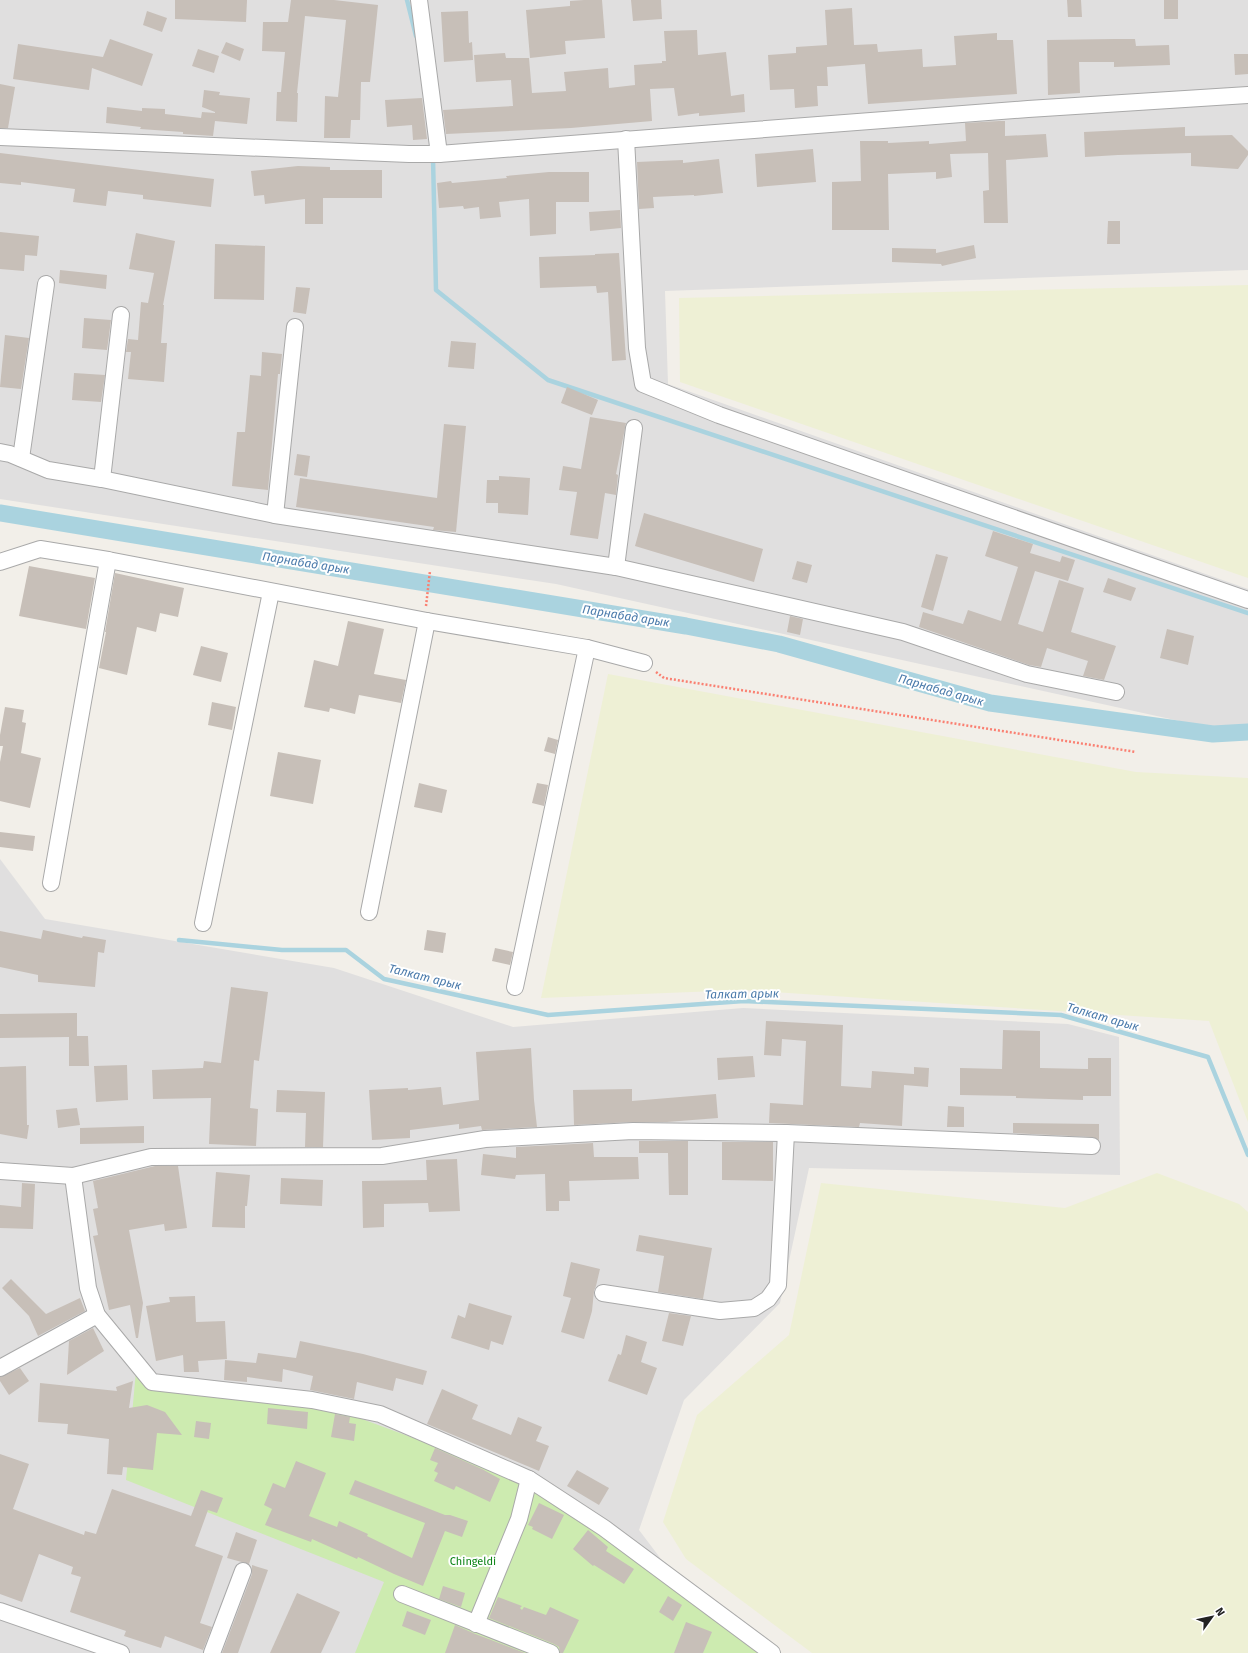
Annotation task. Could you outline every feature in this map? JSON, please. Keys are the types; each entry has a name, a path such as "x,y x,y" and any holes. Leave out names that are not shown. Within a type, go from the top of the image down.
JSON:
{"street":[{"path":"419,0 439,154"},
{"path":"0,137 439,154 1028,109 1248,95"},
{"path":"626,139 637,348 643,384 719,415 1248,600"},
{"path":"20,458 46,284"},
{"path":"102,479 121,316"},
{"path":"275,515 295,327"},
{"path":"616,567 634,428"},
{"path":"0,452 10,454 48,470 102,479 275,515 616,567 903,632 1027,674 1116,692"},
{"path":"0,562 40,549 108,560 427,621 588,648 644,663"},
{"path":"52,883 108,560"},
{"path":"203,923 271,592"},
{"path":"369,912 427,621"},
{"path":"515,987 588,648"},
{"path":"0,1171 73,1176 151,1158 382,1156 485,1139 633,1131 786,1133 1092,1146"},
{"path":"603,1293 720,1311 754,1308 768,1299 778,1285 786,1133"},
{"path":"73,1176 88,1288 97,1315 152,1382 312,1400 380,1414 529,1480 604,1528 772,1653"},
{"path":"0,1368 97,1315"},
{"path":"476,1624 519,1519 529,1480"},
{"path":"212,1653 243,1571"},
{"path":"402,1594 550,1653"},
{"path":"0,1611 121,1653"}],"path":[{"path":"426,602 430,571"},
{"path":"644,663 664,678 1136,752"}],"shaded area":[{"path":"0,0 1248,0 1248,270 665,291 668,384 1248,589 1248,731 1243,735 556,584 0,499"},
{"path":"0,859 45,919 334,968 513,1027 743,1008 1068,1024 1119,1037 1120,1175 809,1168 780,1303 684,1400 639,1530 661,1559 779,1653 0,1653"}],"green space":[{"path":"1248,285 1248,578 680,382 679,298"},
{"path":"608,674 1136,772 1248,778 1248,1122 1209,1021 742,990 541,998"},
{"path":"1157,1173 1239,1204 1248,1212 1248,1653 812,1653 686,1559 663,1522 697,1415 789,1335 821,1183 1065,1208"},
{"name":"Chingeldi","path":"136,1371 354,1416 489,1466 604,1528 771,1653 355,1653 384,1582 126,1480"}],"building":[{"path":"175,0 247,0 246,22 175,19"},
{"path":"291,0 334,0 378,5 370,82 361,82 360,120 351,120 350,138 324,138 325,96 338,97 346,20 305,16 297,93 297,122 276,121 277,92 281,92 285,52 262,51 263,22 288,22"},
{"path":"602,0 605,38 565,41 566,54 530,58 526,10 570,6 570,1"},
{"path":"631,0 661,0 662,19 633,21"},
{"path":"1067,0 1081,0 1082,17 1068,17"},
{"path":"1164,0 1178,0 1178,19 1164,19"},
{"path":"852,8 854,45 877,44 878,52 922,49 923,67 956,65 954,36 997,33 997,40 1013,40 1017,94 868,104 865,64 827,67 828,86 817,86 818,106 795,108 794,89 770,90 768,55 796,53 796,47 827,45 825,10"},
{"path":"147,11 167,18 162,32 143,25"},
{"path":"468,11 469,43 472,42 473,60 444,62 441,12"},
{"path":"697,30 698,55 726,52 731,96 744,94 745,112 699,116 699,113 678,116 674,88 650,89 652,121 571,128 446,134 443,110 513,106 511,80 476,82 474,55 505,53 506,58 529,58 532,93 566,91 564,72 608,68 609,88 635,85 634,65 662,63 662,61 666,61 664,31"},
{"path":"110,39 153,54 142,86 92,68 89,90 13,79 18,44 103,57"},
{"path":"1135,39 1136,46 1169,45 1170,65 1114,67 1114,62 1079,62 1080,93 1048,95 1047,40"},
{"path":"226,42 244,49 240,61 221,53"},
{"path":"198,49 219,56 214,73 192,66"},
{"path":"1234,54 1248,54 1248,74 1235,75"},
{"path":"0,84 15,87 8,128 0,128"},
{"path":"204,90 220,92 219,95 250,98 247,124 215,121 213,136 140,129 141,127 106,123 107,107 142,111 142,108 165,109 165,114 201,118 202,112 215,113 202,107"},
{"path":"422,98 427,139 413,140 412,125 387,127 385,100"},
{"path":"1005,121 1005,136 1046,134 1048,157 1006,160 1008,223 984,223 983,191 989,190 988,153 950,154 952,177 936,179 936,172 888,174 889,230 832,230 832,182 861,181 860,141 888,141 888,143 929,141 929,144 966,141 965,123"},
{"path":"1185,127 1185,136 1232,135 1248,151 1248,155 1238,169 1191,166 1191,153 1085,157 1084,132"},
{"path":"813,149 816,182 757,187 755,154"},
{"path":"0,153 214,179 211,207 143,199 143,195 108,191 106,206 73,202 75,189 21,182 21,185 0,183"},
{"path":"719,159 723,193 694,196 653,197 654,208 639,209 637,162 683,160 683,163"},
{"path":"298,166 330,167 330,170 382,170 382,198 323,198 323,224 305,224 305,199 265,204 264,195 254,196 251,171"},
{"path":"549,172 589,172 589,202 556,202 556,234 530,236 529,199 499,202 501,217 480,219 479,207 464,209 463,206 439,208 437,183 507,178 506,176"},
{"path":"620,210 621,228 590,231 589,212"},
{"path":"1108,221 1120,221 1120,244 1107,244"},
{"path":"0,232 39,236 37,256 25,255 24,271 0,269"},
{"path":"136,233 175,241 163,305 161,343 167,343 164,382 128,379 131,352 126,352 128,339 138,340 141,302 148,303 154,273 129,269"},
{"path":"215,244 265,246 264,300 214,299"},
{"path":"974,245 976,258 942,266 941,264 892,262 892,248 936,249 936,253"},
{"path":"619,253 626,360 612,361 608,292 597,293 596,286 540,288 539,257"},
{"path":"60,270 107,275 106,289 59,283"},
{"path":"296,287 310,288 306,314 293,312"},
{"path":"84,318 111,320 107,350 82,348"},
{"path":"5,335 29,338 21,389 0,387"},
{"path":"451,341 476,343 474,369 448,367"},
{"path":"262,352 282,354 280,374 278,374 268,490 232,486 237,432 245,432 250,375 261,376"},
{"path":"74,373 105,375 101,402 72,400"},
{"path":"567,387 598,400 592,415 561,403"},
{"path":"590,417 626,423 616,474 618,475 616,495 605,493 598,539 570,535 577,492 559,490 563,466 581,469"},
{"path":"444,424 466,426 456,532 433,530 434,527 296,507 300,478 437,498"},
{"path":"297,454 310,456 307,477 294,475"},
{"path":"499,476 530,478 528,515 498,513 498,503 486,503 487,480 499,480"},
{"path":"644,513 763,549 754,582 635,546"},
{"path":"993,531 1033,544 1030,553 1060,562 1062,556 1075,560 1068,581 1035,571 1018,624 1043,632 1059,580 1084,588 1071,632 1116,646 1104,680 1083,676 1088,661 1047,648 1041,667 1029,665 919,627 923,612 963,624 968,610 1001,621 1018,567 985,556"},
{"path":"936,554 948,557 933,611 921,607"},
{"path":"797,561 812,565 807,583 792,579"},
{"path":"29,566 95,578 86,629 19,616"},
{"path":"115,573 184,588 178,617 160,613 156,632 137,627 127,675 99,668"},
{"path":"1108,578 1136,588 1131,601 1103,592"},
{"path":"790,616 803,619 800,635 787,632"},
{"path":"348,621 384,629 374,674 406,680 401,703 359,695 355,714 330,708 329,712 304,707 314,660 338,666"},
{"path":"1167,629 1194,636 1188,665 1160,658"},
{"path":"201,646 228,653 221,682 193,675"},
{"path":"212,702 236,707 232,730 208,725"},
{"path":"5,707 24,710 22,722 26,723 21,753 41,758 30,808 0,801 0,762 3,746 0,746 0,735"},
{"path":"548,737 558,740 555,754 544,751"},
{"path":"278,752 321,760 313,804 270,796"},
{"path":"419,783 447,790 442,813 414,807"},
{"path":"537,783 548,785 544,806 532,803"},
{"path":"0,832 35,836 33,851 0,847"},
{"path":"43,930 82,938 83,936 106,940 104,953 98,952 95,987 38,982 38,975 0,967 0,931 41,939"},
{"path":"427,930 446,933 443,953 424,950"},
{"path":"495,948 513,952 510,965 492,961"},
{"path":"231,987 268,992 259,1061 254,1060 250,1108 258,1109 256,1146 209,1144 211,1098 153,1099 152,1070 203,1068 204,1061 221,1063"},
{"path":"77,1013 77,1036 88,1036 89,1066 69,1066 69,1037 0,1038 0,1014"},
{"path":"766,1021 843,1025 841,1086 871,1088 872,1071 914,1074 914,1067 929,1068 928,1087 904,1085 902,1126 860,1123 859,1127 769,1123 770,1103 803,1105 806,1041 782,1039 781,1056 764,1055"},
{"path":"1003,1030 1040,1031 1040,1068 1088,1069 1088,1058 1111,1058 1111,1096 1083,1096 1083,1100 1016,1098 1016,1096 960,1095 960,1068 1002,1069"},
{"path":"531,1048 537,1127 482,1130 481,1126 459,1129 459,1124 410,1130 410,1138 372,1140 369,1090 408,1088 408,1090 441,1087 443,1105 479,1100 476,1052"},
{"path":"753,1056 755,1077 718,1080 717,1058"},
{"path":"127,1065 128,1100 96,1102 94,1066"},
{"path":"26,1066 27,1125 29,1125 27,1139 0,1134 0,1067"},
{"path":"632,1089 632,1101 716,1094 718,1118 667,1122 574,1125 573,1090"},
{"path":"277,1090 325,1092 323,1147 305,1147 306,1113 276,1112"},
{"path":"948,1106 964,1107 964,1127 947,1127"},
{"path":"77,1108 80,1125 58,1128 56,1110"},
{"path":"1013,1123 1099,1124 1099,1140 1092,1137 1013,1133"},
{"path":"144,1126 144,1143 80,1144 80,1128"},
{"path":"639,1141 688,1141 688,1195 669,1195 668,1153 639,1153"},
{"path":"722,1142 773,1142 773,1181 722,1180"},
{"path":"593,1143 594,1157 638,1157 639,1179 569,1181 570,1201 559,1201 559,1211 546,1211 545,1174 516,1175 515,1179 481,1175 483,1154 516,1158 516,1147"},
{"path":"457,1159 460,1211 429,1212 428,1203 384,1204 384,1227 363,1228 362,1181 427,1180 426,1160"},
{"path":"155,1166 178,1166 187,1228 165,1231 164,1224 129,1230 143,1303 138,1338 136,1338 130,1305 109,1310 93,1236 98,1235 93,1209 98,1208 93,1181"},
{"path":"216,1172 250,1175 247,1206 245,1206 245,1228 212,1227"},
{"path":"281,1178 323,1180 322,1206 280,1204"},
{"path":"22,1183 35,1184 33,1229 0,1228 0,1205 21,1207"},
{"path":"639,1235 712,1248 703,1299 658,1292 664,1256 636,1251"},
{"path":"571,1262 600,1269 594,1291 592,1311 584,1339 561,1332 571,1298 563,1296"},
{"path":"11,1279 46,1314 80,1298 85,1311 38,1336 29,1316 2,1288"},
{"path":"195,1296 196,1322 225,1321 227,1359 198,1361 199,1372 184,1372 183,1355 156,1361 146,1306 170,1302 169,1297"},
{"path":"469,1303 512,1316 503,1345 491,1341 489,1350 451,1338 458,1315 465,1318"},
{"path":"669,1313 691,1316 683,1346 662,1341"},
{"path":"93,1328 104,1351 67,1375 69,1341"},
{"path":"626,1335 647,1342 641,1362 657,1368 647,1395 608,1381 618,1354 621,1355"},
{"path":"300,1341 363,1354 427,1371 423,1385 396,1378 393,1391 357,1382 354,1399 310,1390 313,1376 283,1369 282,1382 247,1377 247,1382 224,1380 225,1360 256,1363 258,1353 296,1358"},
{"path":"20,1368 29,1381 9,1395 0,1381 0,1377"},
{"path":"133,1381 129,1408 147,1405 165,1412 182,1435 157,1433 153,1470 123,1467 122,1475 107,1474 109,1439 67,1434 68,1424 38,1422 40,1383 117,1391 116,1387"},
{"path":"442,1389 478,1405 472,1419 511,1435 518,1417 542,1427 536,1441 549,1446 539,1471 427,1424"},
{"path":"268,1408 308,1412 307,1429 267,1424"},
{"path":"335,1414 350,1417 349,1423 356,1424 354,1441 331,1437"},
{"path":"196,1421 211,1423 209,1439 194,1437"},
{"path":"435,1448 482,1469 500,1479 490,1502 456,1486 454,1490 434,1481 438,1473 434,1471 438,1463 430,1460"},
{"path":"0,1454 29,1464 13,1509 84,1535 85,1531 96,1534 112,1489 191,1516 201,1490 223,1498 217,1513 208,1510 195,1546 223,1556 200,1623 212,1627 203,1650 165,1636 161,1648 124,1636 126,1631 70,1612 81,1577 71,1574 73,1567 39,1554 22,1602 0,1594"},
{"path":"296,1461 326,1473 309,1516 337,1527 339,1521 368,1534 367,1536 412,1558 425,1523 349,1494 355,1480 445,1515 450,1515 468,1521 462,1537 445,1531 423,1586 358,1557 357,1559 312,1539 311,1542 265,1525 272,1509 264,1505 273,1483 285,1488"},
{"path":"577,1470 609,1488 599,1505 567,1486"},
{"path":"539,1503 564,1515 552,1539 532,1529 533,1527 528,1525"},
{"path":"588,1530 608,1547 606,1551 634,1569 624,1584 594,1565 593,1566 573,1549"},
{"path":"236,1532 257,1540 249,1564 227,1558"},
{"path":"252,1565 268,1570 238,1653 222,1653 252,1574"},
{"path":"443,1586 465,1593 461,1607 439,1599"},
{"path":"297,1593 340,1612 321,1653 270,1653"},
{"path":"668,1596 682,1605 673,1621 659,1612"},
{"path":"498,1597 522,1606 520,1608 522,1610 524,1607 546,1615 550,1607 579,1620 563,1653 560,1653 559,1647 554,1644 489,1618"},
{"path":"407,1611 431,1620 425,1635 402,1626"},
{"path":"686,1622 712,1632 703,1653 674,1653"},
{"path":"455,1625 473,1633 525,1653 445,1653"}],"waterway":[{"path":"407,0 416,36"},
{"path":"433,158 436,290 548,380 1248,613"},
{"name":"Парнабад арык","path":"0,513 686,626 779,644 990,703 1213,734 1248,732"},
{"name":"Талкат арык","path":"179,940 282,950 346,950 384,979 548,1015 744,1001 1061,1015 1208,1057 1248,1155"}]}
